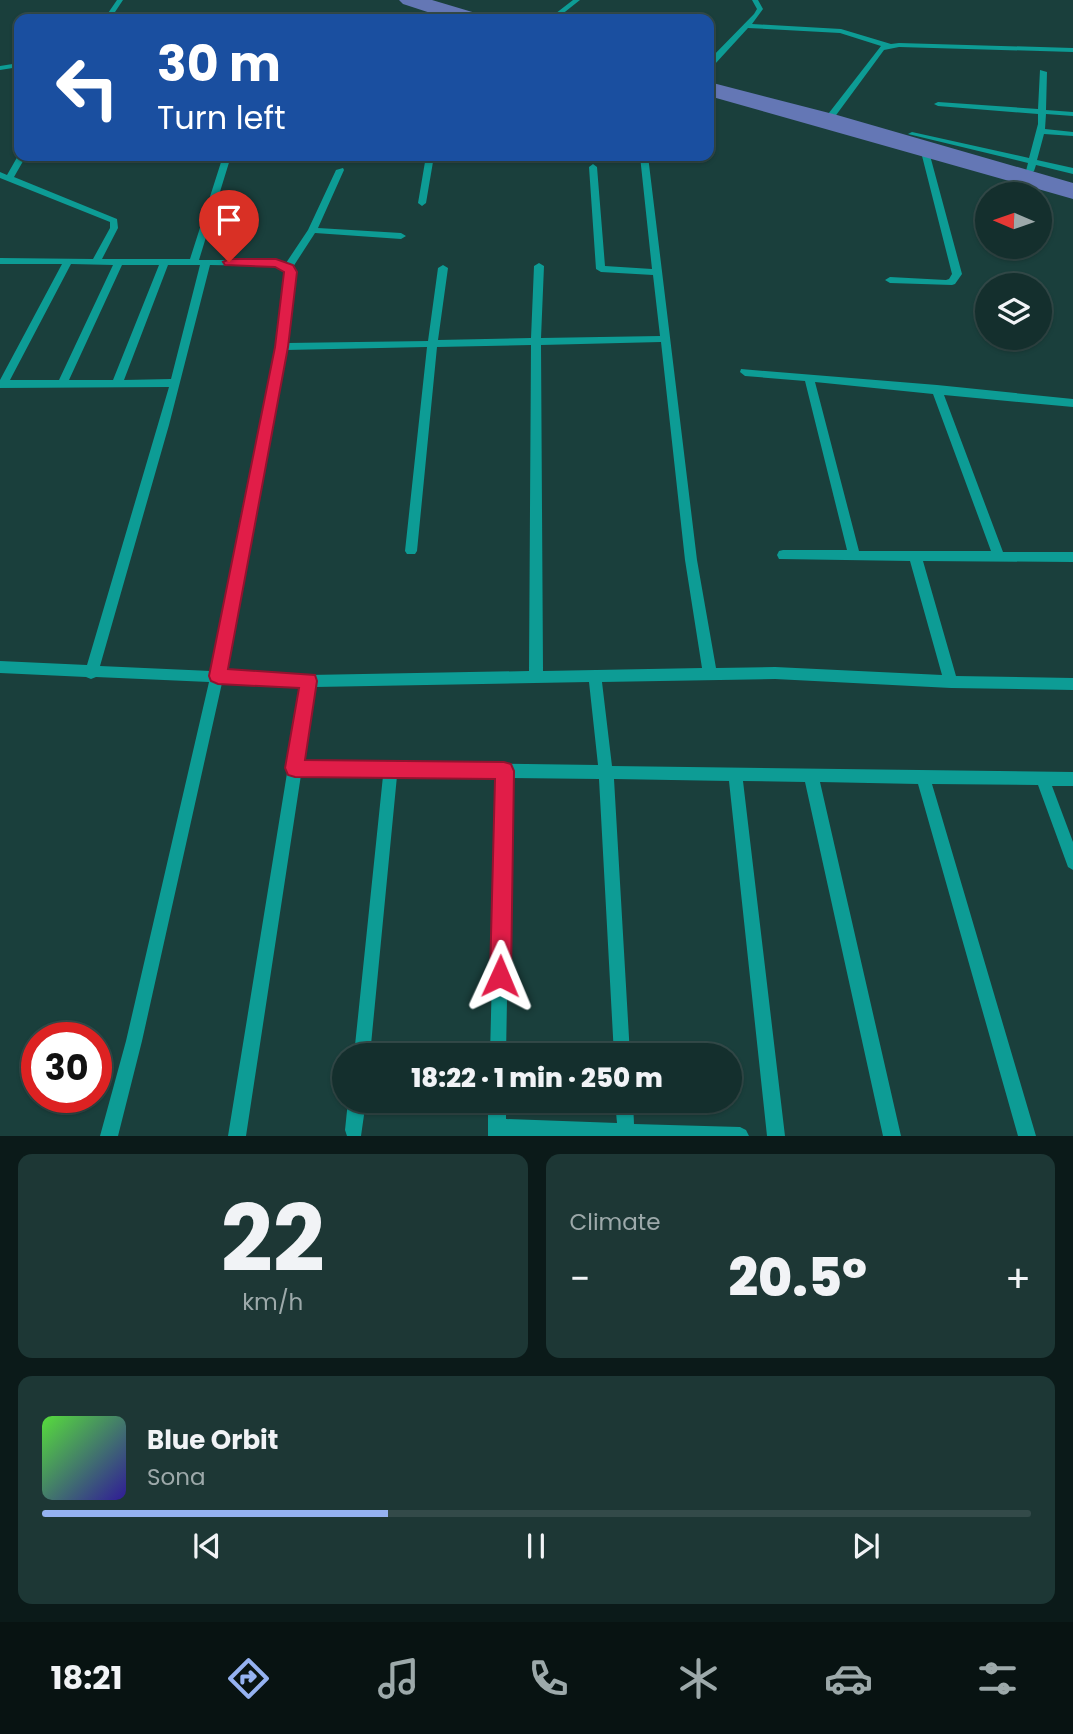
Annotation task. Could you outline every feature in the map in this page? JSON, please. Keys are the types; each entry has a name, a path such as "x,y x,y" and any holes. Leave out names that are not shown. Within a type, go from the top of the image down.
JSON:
{"main road":[{"path":"410,0 455,14"},
{"path":"714,90 1030,171 1073,191"}],"street":[{"path":"558,14 577,0"},
{"path":"714,60 760,9 755,0"},
{"path":"746,26 841,31 889,46 1073,50"},
{"path":"828,120 876,52 889,46"},
{"path":"1043,72 1040,131 1030,171 1073,171"},
{"path":"938,104 1073,114"},
{"path":"1040,131 1073,134"},
{"path":"890,280 946,283 952,282 957,274 918,141"},
{"path":"18,161 4,177 114,222 114,228 96,261"},
{"path":"91,673 174,383 200,262 226,161"},
{"path":"422,202 429,161"},
{"path":"645,161 691,560 710,674"},
{"path":"593,167 601,269 658,272"},
{"path":"288,267 312,230 340,170"},
{"path":"312,230 401,236"},
{"path":"0,261 276,263 288,267"},
{"path":"68,261 1,384 174,383"},
{"path":"62,384 119,261"},
{"path":"117,384 165,261"},
{"path":"536,678 536,343 539,266"},
{"path":"109,1136 134,1041 218,676 282,347 290,272 288,267"},
{"path":"411,551 432,345 443,268"},
{"path":"282,347 665,339"},
{"path":"745,372 1073,403"},
{"path":"809,378 854,555"},
{"path":"937,389 999,557"},
{"path":"783,555 1073,557"},
{"path":"915,556 951,681"},
{"path":"0,667 309,681 775,673 1073,684"},
{"path":"595,678 606,772 621,1043"},
{"path":"237,1136 309,681"},
{"path":"295,768 1073,779"},
{"path":"363,1043 391,769"},
{"path":"498,1043 504,771"},
{"path":"735,774 776,1136"},
{"path":"811,775 892,1136"},
{"path":"923,776 1027,1136"},
{"path":"1042,778 1073,862"},
{"path":"354,1130 356,1113"},
{"path":"498,1113 497,1132 740,1136"},
{"path":"628,1113 635,1133"}],"route":[{"path":"229,262 276,263 288,267 290,272 282,347 218,676 309,681 295,768 504,771 500,976"}]}
